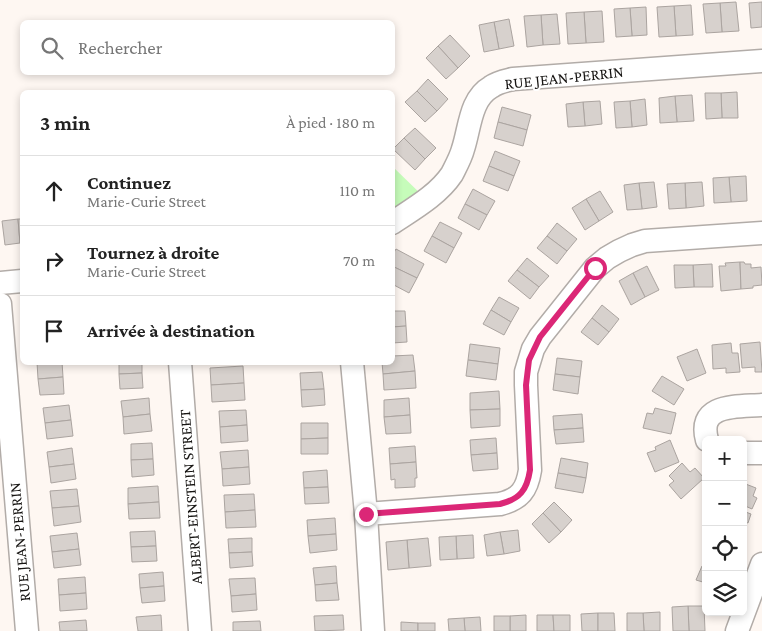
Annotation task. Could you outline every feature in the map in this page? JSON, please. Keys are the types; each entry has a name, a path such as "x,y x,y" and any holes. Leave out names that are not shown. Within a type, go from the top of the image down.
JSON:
{"street":[{"name":"RUE JEAN-PERRIN","path":"395,221 436,192 452,173 463,150 475,106 490,87 513,79 759,64"},
{"path":"366,514 500,504 518,497 529,480 530,470 526,385 529,360 540,337 595,268 619,250 646,241 762,233"},
{"path":"0,283 20,281"},
{"name":"RUE JEAN-PERRIN","path":"0,304 27,631"},
{"name":"ALBERT-EINSTEIN STREET","path":"180,365 200,631"},
{"path":"352,365 366,514 373,631"},
{"path":"706,436 707,420 716,411 724,408 762,405"},
{"path":"747,453 762,453"},
{"path":"737,631 762,564"}],"green space":[{"path":"395,169 426,199 395,221"}],"building":[{"path":"736,2 739,31 722,32 720,3"},
{"path":"762,2 762,27 751,28 749,3"},
{"path":"720,3 722,32 706,33 703,4"},
{"path":"691,5 693,35 676,36 674,6"},
{"path":"674,6 676,36 659,37 657,7"},
{"path":"646,7 647,35 632,36 630,8"},
{"path":"630,8 632,36 616,37 614,9"},
{"path":"602,11 604,42 586,43 584,12"},
{"path":"584,12 586,43 568,44 566,13"},
{"path":"557,14 560,44 543,45 541,15"},
{"path":"541,15 543,45 527,47 524,16"},
{"path":"509,19 514,46 499,49 494,22"},
{"path":"494,22 499,49 484,52 479,25"},
{"path":"450,35 470,56 458,68 438,46"},
{"path":"438,46 458,68 446,79 426,58"},
{"path":"428,79 448,99 437,111 417,91"},
{"path":"417,91 437,111 425,122 405,102"},
{"path":"737,92 738,118 722,118 721,93"},
{"path":"705,93 721,93 722,118 706,119"},
{"path":"692,95 694,121 677,122 675,96"},
{"path":"675,96 677,122 660,123 659,98"},
{"path":"645,99 647,125 632,127 630,101"},
{"path":"600,101 602,124 585,126 583,102"},
{"path":"630,101 632,127 616,128 614,102"},
{"path":"583,102 585,126 568,127 566,104"},
{"path":"502,107 531,115 527,130 498,122"},
{"path":"498,122 527,130 523,146 494,138"},
{"path":"415,128 436,148 425,159 404,138"},
{"path":"404,138 425,159 415,170 395,151 395,147"},
{"path":"495,151 520,161 514,176 489,166"},
{"path":"489,166 514,176 508,191 483,181"},
{"path":"746,176 747,201 731,202 729,177"},
{"path":"729,177 731,202 714,203 713,178"},
{"path":"654,182 657,207 642,209 639,183"},
{"path":"702,182 704,206 686,208 685,183"},
{"path":"639,183 642,209 627,210 624,185"},
{"path":"685,183 686,208 669,209 667,184"},
{"path":"473,189 495,201 487,215 465,204"},
{"path":"600,191 613,212 599,221 586,199"},
{"path":"586,199 599,221 585,230 572,208"},
{"path":"465,204 487,215 479,230 458,218"},
{"path":"18,219 20,243 5,245 2,221"},
{"path":"18,219 20,219 20,243"},
{"path":"440,222 462,233 454,248 432,236"},
{"path":"557,223 577,239 567,251 547,236"},
{"path":"432,236 454,248 446,263 424,251"},
{"path":"547,236 567,251 557,264 537,248"},
{"path":"396,249 424,264 417,278 395,267"},
{"path":"527,258 549,276 539,287 517,270"},
{"path":"740,262 741,289 721,291 719,266 726,266 725,263"},
{"path":"740,262 751,264 751,268 761,267 762,285 741,289"},
{"path":"712,264 713,287 694,287 693,265"},
{"path":"674,265 693,265 694,287 675,288"},
{"path":"647,266 659,290 645,297 633,273"},
{"path":"395,267 417,278 409,293 395,286"},
{"path":"517,270 539,287 530,299 508,281"},
{"path":"633,273 645,297 631,305 619,281"},
{"path":"499,297 519,308 511,322 491,310"},
{"path":"602,305 619,319 609,332 592,318"},
{"path":"491,310 511,322 504,335 483,324"},
{"path":"395,311 405,311 406,326 395,327"},
{"path":"592,318 609,332 598,345 581,332"},
{"path":"406,326 407,342 395,343 395,327"},
{"path":"760,342 762,372 755,372 755,367 742,368 740,344"},
{"path":"731,343 732,353 738,353 740,372 726,373 726,368 713,369 712,345"},
{"path":"470,344 500,348 498,364 468,360"},
{"path":"697,349 706,373 687,381 677,357"},
{"path":"413,355 415,371 383,374 382,365 395,365 395,356"},
{"path":"557,358 582,361 580,377 555,374"},
{"path":"468,360 498,364 496,380 466,376"},
{"path":"37,365 62,365 63,377 38,379"},
{"path":"119,365 142,365 142,373 119,374"},
{"path":"243,366 244,383 211,385 210,368"},
{"path":"415,371 416,388 384,390 383,374"},
{"path":"322,372 324,389 301,390 300,373"},
{"path":"142,373 143,388 120,389 119,374"},
{"path":"555,374 580,377 578,394 553,390"},
{"path":"662,376 684,389 674,405 652,391"},
{"path":"63,377 64,394 40,395 38,379"},
{"path":"244,383 245,400 212,402 211,385"},
{"path":"324,389 325,405 302,407 301,390"},
{"path":"499,391 500,409 470,410 470,393"},
{"path":"149,398 150,414 123,417 121,401"},
{"path":"409,398 410,415 384,417 384,400"},
{"path":"69,405 71,420 45,423 43,408"},
{"path":"655,408 676,413 671,434 643,428 647,413 653,414"},
{"path":"500,409 500,426 471,428 470,410"},
{"path":"246,410 247,425 220,427 219,411"},
{"path":"150,414 152,431 124,434 123,417"},
{"path":"582,414 583,428 554,430 553,416"},
{"path":"410,415 411,433 386,434 384,417"},
{"path":"71,420 73,436 47,439 45,423"},
{"path":"301,423 328,423 328,438 301,439"},
{"path":"247,425 248,441 221,443 220,427"},
{"path":"583,428 584,442 556,444 554,430"},
{"path":"328,438 328,454 301,454 301,439"},
{"path":"496,438 497,453 471,455 470,440"},
{"path":"670,440 679,462 655,472 647,453 656,450 655,447"},
{"path":"152,443 153,459 131,460 131,444"},
{"path":"415,446 416,462 390,464 389,448"},
{"path":"72,448 74,464 49,467 47,452"},
{"path":"248,450 249,467 222,469 220,452"},
{"path":"497,453 498,469 473,471 471,455"},
{"path":"561,458 588,463 586,478 558,473"},
{"path":"153,459 154,475 132,477 131,460"},
{"path":"416,462 417,478 415,478 415,487 395,488 395,479 391,480 390,464"},
{"path":"682,463 690,472 695,468 702,476 702,480 681,499 669,485 674,481 669,476"},
{"path":"74,464 76,479 51,483 49,467"},
{"path":"249,467 250,484 223,486 222,469"},
{"path":"327,470 328,487 304,488 303,472"},
{"path":"558,473 586,478 583,493 555,488"},
{"path":"747,485 756,488 753,496 757,498 752,509 747,507"},
{"path":"158,486 159,502 128,504 128,488"},
{"path":"328,487 329,503 305,504 304,488"},
{"path":"77,489 79,506 52,508 50,491"},
{"path":"254,494 255,510 225,512 224,495"},
{"path":"159,502 160,518 129,519 128,504"},
{"path":"554,502 572,520 561,532 543,513"},
{"path":"79,506 81,522 54,526 52,508"},
{"path":"255,510 256,527 226,528 225,512"},
{"path":"747,512 751,514 747,523"},
{"path":"543,513 561,532 549,543 532,524"},
{"path":"335,518 336,534 308,536 307,520"},
{"path":"518,530 520,551 504,554 500,532"},
{"path":"155,531 156,546 131,547 130,532"},
{"path":"500,532 504,554 487,556 484,535"},
{"path":"77,533 79,549 52,552 50,536"},
{"path":"336,534 337,550 310,553 308,536"},
{"path":"473,535 474,558 457,559 456,536"},
{"path":"456,536 457,559 440,560 439,537"},
{"path":"252,538 252,552 229,553 228,539"},
{"path":"428,538 431,566 409,568 407,540"},
{"path":"407,540 409,568 388,570 386,542"},
{"path":"156,546 157,561 132,562 131,547"},
{"path":"79,549 81,565 54,568 52,552"},
{"path":"252,552 253,566 230,568 229,553"},
{"path":"336,566 337,583 315,585 313,568"},
{"path":"702,566 702,582 696,580"},
{"path":"163,572 164,586 140,588 139,574"},
{"path":"85,577 86,593 59,595 58,579"},
{"path":"255,578 256,594 231,596 229,579"},
{"path":"337,583 339,600 316,601 315,585"},
{"path":"164,586 165,601 142,603 140,588"},
{"path":"86,593 87,609 60,611 59,595"},
{"path":"256,594 257,610 232,612 231,596"},
{"path":"688,606 702,606 705,631 689,631"},
{"path":"688,606 689,631 673,631 672,607"},
{"path":"660,612 660,631 644,631 643,613"},
{"path":"598,613 598,631 582,631 581,614"},
{"path":"598,613 614,613 615,631 598,631"},
{"path":"627,613 643,613 644,631 627,631"},
{"path":"161,615 162,631 138,631 136,617"},
{"path":"343,615 344,630 315,631 314,616"},
{"path":"526,615 526,631 510,631 510,616"},
{"path":"537,615 553,615 554,631 537,631"},
{"path":"553,615 570,615 570,631 554,631"},
{"path":"494,616 510,616 510,631 494,631"},
{"path":"480,617 481,631 465,631 464,618"},
{"path":"464,618 465,631 449,631 448,619"},
{"path":"86,620 87,631 60,631 59,622"},
{"path":"260,621 261,631 233,631 233,622"},
{"path":"401,622 418,623 418,631 401,631"},
{"path":"418,623 435,623 435,631 418,631"}],"route":[{"path":"366,514 500,504 518,497 529,480 530,470 526,385 526,372 529,360 540,337 595,268"}]}
